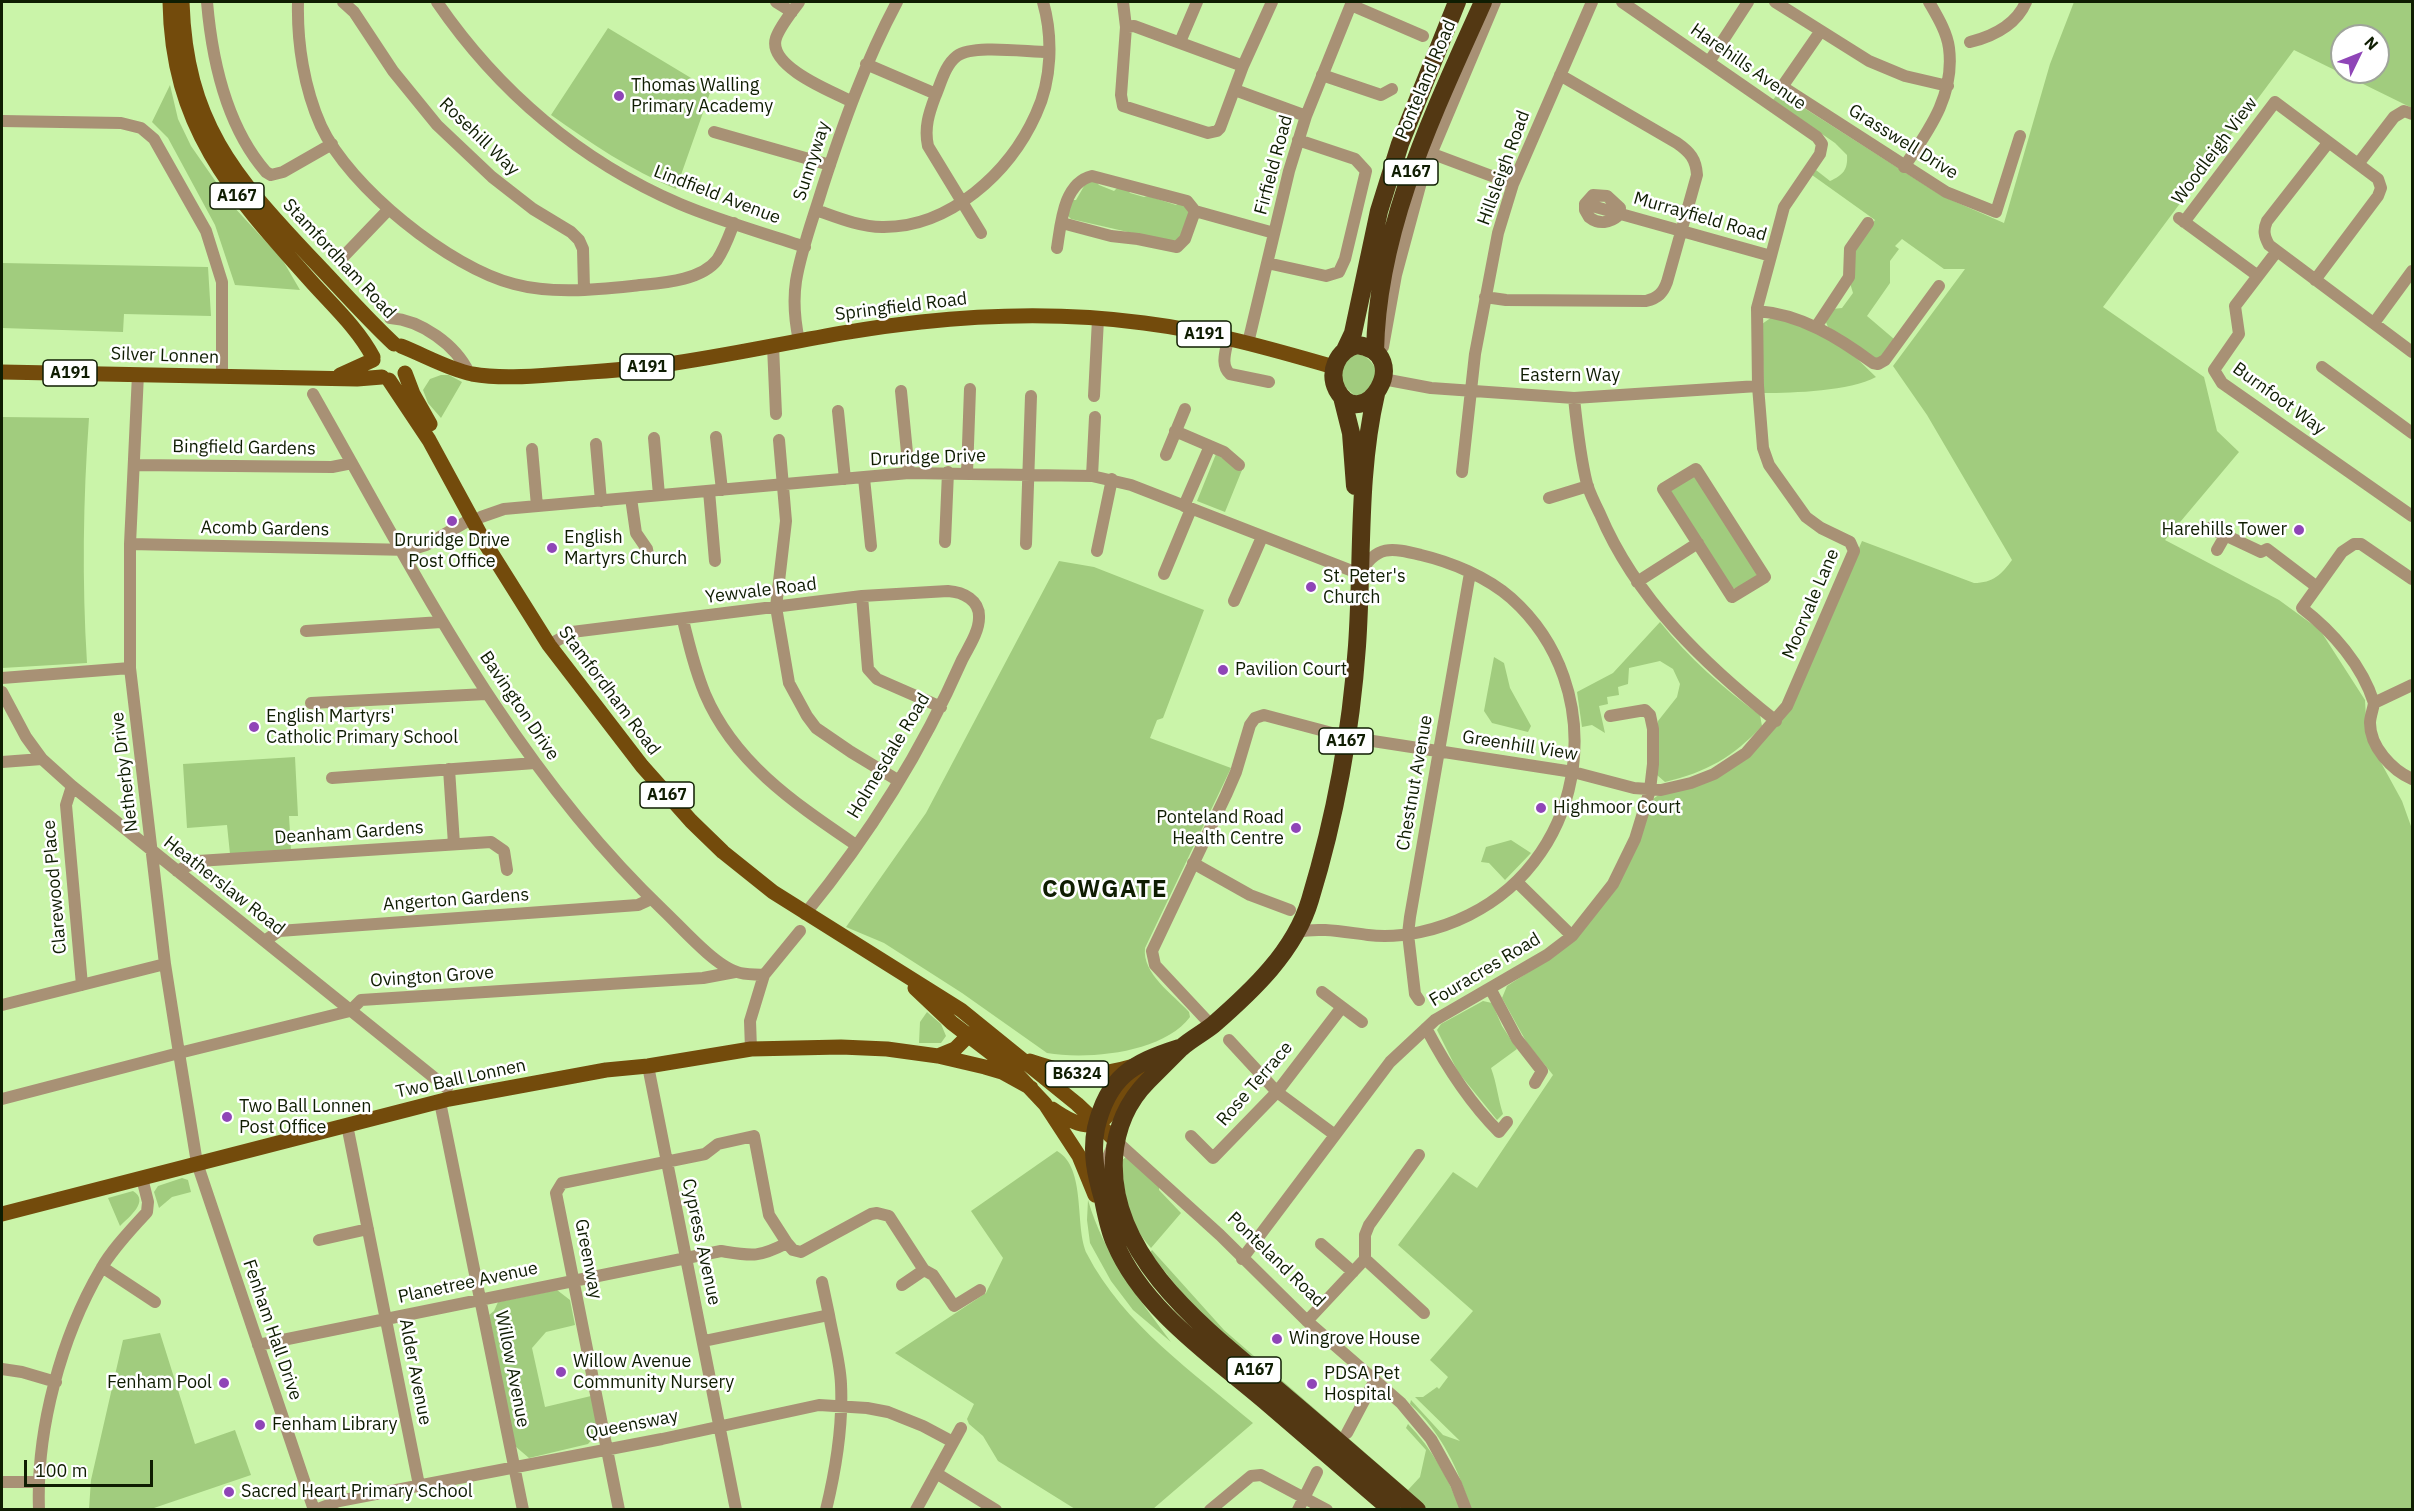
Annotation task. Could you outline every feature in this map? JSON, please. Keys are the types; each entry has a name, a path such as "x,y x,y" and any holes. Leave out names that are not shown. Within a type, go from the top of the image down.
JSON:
{"highway":[{"name":"Ponteland Road","path":"1345,350 1353,333 1379,211 1400,144 1457,2"},
{"name":"Ponteland Road","path":"1115,1140 1130,1103 1142,1087 1182,1048 1212,1026 1259,981 1296,932 1309,904 1331,820 1347,736 1357,648 1360,538 1369,424 1379,372 1378,303 1398,214 1422,140 1483,2"},
{"path":"1342,397 1355,404 1365,402 1379,372 1357,345 1345,350"},
{"name":"A167","path":"1342,397 1335,385 1334,367 1345,350"},
{"name":"Ponteland Road","path":"1342,397 1351,433 1360,538"},
{"name":"Ponteland Road","path":"1097,1123 1101,1109 1114,1085 1134,1066 1182,1048"},
{"name":"A167","path":"1097,1123 1094,1161 1113,1241 1129,1269 1165,1313 1392,1509"},
{"name":"A167","path":"1115,1140 1113,1173 1120,1207 1138,1247 1161,1282 1205,1327 1417,1509"}],"main road":[{"name":"Stamfordham Road","path":"170,2 171,35 179,76 191,117 207,151 243,204 356,331 373,358"},
{"name":"Stamfordham Road","path":"182,2 185,41 194,85 207,122 222,152 258,201 397,345"},
{"name":"Springfield Road","path":"397,345 470,373 490,376 538,376 662,365 847,332 920,322 990,316 1144,322 1228,339 1334,367"},
{"path":"406,371 408,357 397,345 379,348 373,358 375,369 385,378 398,378 406,371 443,363"},
{"name":"Silver Lonnen","path":"328,379 349,373 373,358"},
{"name":"Stamfordham Road","path":"406,371 414,394 501,568 549,645 642,766 691,821 758,881 805,914 947,1000 977,1032"},
{"name":"Silver Lonnen","path":"2,372 357,380 385,378"},
{"name":"Stamfordham Road","path":"385,378 429,440 476,518"},
{"name":"Stamfordham Road","path":"903,975 930,1002 1021,1058 1115,1140"},
{"path":"938,1056 955,1049 977,1032 984,1040 984,1046 973,1056 962,1061"},
{"name":"A167","path":"984,1046 1031,1088 1045,1104 1079,1156 1113,1241"},
{"name":"Two Ball Lonnen","path":"2,1214 347,1125 443,1095 751,1049 887,1049 938,1056 1002,1072 1031,1088"},
{"name":"B6324","path":"1021,1058 1059,1070 1089,1076 1134,1066"},
{"name":"A167","path":"1097,1123 1111,1113 1122,1091 1140,1072 1148,1067 1168,1062"},
{"name":"B6324","path":"1045,1104 1083,1125 1097,1123"}],"street":[{"path":"207,2 210,40 218,75 234,121 260,165 271,175 277,175 332,144"},
{"path":"298,2 300,42 309,92 321,127 332,144 389,209 412,229 442,250 492,276 513,284 539,289 584,289 654,283 703,271 715,262 726,244 734,222"},
{"name":"Rosehill Way","path":"343,2 354,12 393,71 436,125 492,177 533,209 571,232 579,240 583,249 584,289"},
{"name":"Lindfield Avenue","path":"437,2 497,78 560,134 642,186 682,205 805,247"},
{"path":"776,2 795,7 776,37 775,46 778,56 795,72 851,101"},
{"name":"Sunnyway","path":"799,341 795,292 805,247 851,101 866,64 897,2"},
{"path":"816,210 880,228 923,220 963,201 989,181 1007,161 1025,135 1037,113 1044,92 1048,68 1048,30 1043,2"},
{"path":"1123,2 1126,27 1121,95 1123,106 1208,133 1214,133 1220,128 1243,66 1272,2"},
{"path":"1180,42 1197,2"},
{"path":"1379,372 1396,275 1424,171 1495,2"},
{"name":"Hillsleigh Road","path":"1462,472 1475,354 1498,233 1513,184 1592,2"},
{"name":"Harehills Avenue","path":"1622,2 1817,136 1822,144 1820,154 1784,207 1771,256"},
{"path":"1709,62 1748,2"},
{"path":"1775,2 1869,61 1905,76 1948,86"},
{"path":"1905,167 1939,111 1948,86 1949,47 1941,23 1929,2"},
{"path":"1949,47 1988,37 2005,28 2018,15 2026,2"},
{"path":"1352,3 1423,36"},
{"name":"Firfield Road","path":"1248,344 1298,140 1352,3"},
{"path":"1126,27 1134,26 1243,66"},
{"name":"Grasswell Drive","path":"1820,32 1784,84 1786,89 1946,192 1996,212 2020,136"},
{"path":"981,233 928,146 925,134 936,94 946,71 955,58 963,52 976,50 1048,52"},
{"path":"866,64 936,94"},
{"path":"1322,75 1381,95 1392,89"},
{"path":"1485,297 1506,300 1635,301 1655,299 1664,292 1697,175 1697,165 1692,156 1677,143 1560,75"},
{"path":"1234,90 1306,116"},
{"name":"Woodleigh View","path":"2258,276 2181,220 2275,102 2328,143"},
{"path":"2358,164 2394,117 2404,111 2412,114"},
{"path":"2,121 121,123 141,128 154,139 206,231 222,282 222,377"},
{"path":"714,132 830,165"},
{"path":"1267,263 1326,276 1339,272 1345,259 1366,171 1355,159 1298,140"},
{"path":"2315,280 2378,196 2381,188 2378,179 2328,143 2267,221 2264,229 2268,245 2277,250 2315,280 2412,352"},
{"path":"1432,154 1513,184"},
{"path":"1057,248 1064,210 1071,194 1084,180 1092,176 1187,201 1191,203 1195,211 1185,239 1177,247 1111,236 1062,223"},
{"name":"Murrayfield Road","path":"1593,195 1607,196 1618,205 1620,213 1611,221 1593,220 1585,210 1585,204 1593,195"},
{"path":"343,258 389,209"},
{"path":"1195,211 1274,234"},
{"name":"Murrayfield Road","path":"1620,213 1771,256"},
{"path":"1816,327 1849,277 1850,249 1868,223"},
{"name":"Burnfoot Way","path":"2277,250 2235,306 2240,334 2214,370 2222,383 2411,512"},
{"path":"1758,386 1757,311 1771,256"},
{"path":"2374,323 2412,271"},
{"path":"1757,311 1784,316 1816,327 1878,364 1885,360 1940,286"},
{"path":"390,318 407,319 425,329 463,360 470,373"},
{"path":"1094,396 1098,319"},
{"path":"1228,339 1223,364 1227,371 1230,374 1269,382"},
{"path":"773,346 777,414"},
{"path":"2322,367 2412,433"},
{"name":"Eastern Way","path":"1379,372 1431,388 1574,398 1758,386"},
{"name":"Netherby Drive","path":"138,375 130,544 130,668 165,964 197,1163"},
{"name":"Moorvale Lane","path":"1650,790 1670,789 1714,774 1746,753 1776,721 1787,706 1854,550 1850,542 1821,528 1806,517 1768,465 1763,448 1758,386"},
{"path":"967,472 970,389"},
{"path":"901,391 909,473"},
{"name":"Bavington Drive","path":"312,394 441,622 486,693 535,763 615,863 708,954 735,972 764,975"},
{"path":"1026,544 1031,396"},
{"path":"1574,398 1579,444 1588,486 1609,536 1637,582 1686,642 1727,681 1776,721"},
{"path":"1166,454 1185,409"},
{"path":"838,411 845,479"},
{"path":"1092,476 1095,417"},
{"path":"1175,431 1224,452 1239,465"},
{"path":"716,437 722,490"},
{"path":"654,438 659,495"},
{"path":"778,440 786,521 776,608 789,683 807,716 827,736 899,781"},
{"path":"596,444 601,501"},
{"path":"1164,574 1210,446"},
{"path":"532,449 537,506"},
{"name":"Bingfield Gardens","path":"135,465 332,467 352,463"},
{"path":"1696,469 1765,577 1732,597 1698,543 1664,489 1696,469"},
{"path":"945,542 948,472"},
{"name":"Druridge Drive","path":"476,518 504,509 909,473 967,472 1092,476 1112,479 1360,574"},
{"path":"864,478 871,546"},
{"path":"1097,551 1112,479"},
{"path":"1550,498 1588,486"},
{"path":"709,491 715,561"},
{"path":"631,498 636,533 647,549 649,560"},
{"name":"Acomb Gardens","path":"130,544 399,550 426,545 476,518"},
{"path":"2210,528 2261,552 2267,549 2317,586"},
{"path":"2217,550 2225,536"},
{"path":"1234,602 1262,537"},
{"path":"1637,582 1698,543"},
{"path":"2412,579 2361,544 2354,544 2342,552 2302,608 2322,623 2350,657 2368,686 2374,704 2370,724 2382,755 2398,773 2412,779"},
{"path":"1296,932 1326,929 1371,935 1408,934 1430,930 1471,914 1517,882 1536,859 1552,834 1571,788 1575,740 1572,709 1564,676 1551,648 1532,621 1511,598 1491,583 1470,573 1428,557 1401,551 1385,550 1377,553 1360,574"},
{"name":"Chestnut Avenue","path":"1419,1000 1415,994 1408,934 1470,573"},
{"name":"Yewvale Road","path":"549,645 572,632 862,597 955,591 966,596 976,606"},
{"path":"862,597 868,669 877,679 941,707"},
{"name":"Holmesdale Road","path":"805,914 856,845 899,781 941,707 978,626 979,615 976,606"},
{"path":"683,620 697,675 706,697 742,754 775,788 856,845"},
{"path":"306,631 441,622"},
{"path":"2,678 130,668"},
{"path":"2374,704 2412,684"},
{"name":"Heatherslaw Road","path":"2,692 26,737 42,759 152,852 266,940 350,1011 443,1095"},
{"path":"311,703 486,693"},
{"name":"Fouracres Road","path":"1242,1259 1390,1062 1435,1020 1491,990 1547,955 1572,936 1613,884 1635,838 1650,790 1653,729 1650,715 1645,710 1610,716"},
{"name":"Greenhill View","path":"1193,863 1236,772 1250,725 1256,718 1264,715 1347,736 1573,772 1650,790"},
{"path":"2,762 42,759"},
{"path":"332,778 535,763"},
{"path":"449,769 454,844"},
{"name":"Clarewood Place","path":"72,786 66,805 82,985"},
{"name":"Deanham Gardens","path":"177,871 198,861 491,842 504,851 507,870"},
{"path":"1212,1026 1155,965 1152,951 1193,863 1250,895 1290,910"},
{"path":"1517,882 1572,936"},
{"name":"Angerton Gardens","path":"266,940 279,931 638,905 651,899"},
{"path":"1309,904 1315,917 1326,929"},
{"path":"751,1049 750,1021 764,975 800,931"},
{"path":"2,992 2,1005 165,964"},
{"name":"Ovington Grove","path":"2,1099 350,1011 361,1000 703,978 735,972"},
{"path":"1491,990 1517,1039 1542,1071 1535,1083"},
{"path":"1322,992 1362,1022"},
{"name":"Rose Terrace","path":"1191,1136 1213,1158 1277,1092 1342,1007"},
{"path":"1426,1028 1445,1061 1486,1119 1499,1132 1507,1122"},
{"path":"1229,1041 1277,1092 1335,1135"},
{"name":"Cypress Avenue","path":"648,1066 736,1509"},
{"name":"Willow Avenue","path":"443,1095 479,1299 523,1509"},
{"name":"Alder Avenue","path":"347,1125 419,1485"},
{"name":"Greenway","path":"619,1509 556,1193 562,1183 705,1154 718,1144 754,1136 769,1215 787,1244"},
{"path":"1108,1218 1106,1164 1115,1140"},
{"name":"Ponteland Road","path":"1115,1140 1220,1235 1307,1321 1401,1403 1431,1439 1456,1484 1466,1509"},
{"path":"1307,1321 1365,1259 1365,1235 1370,1225 1419,1155"},
{"name":"Fenham Hall Drive","path":"197,1163 314,1509"},
{"path":"39,1509 38,1482 45,1433 67,1340 102,1267 147,1212 148,1202 142,1178"},
{"path":"787,1244 798,1253 805,1251 871,1214 884,1214 893,1221 924,1270 933,1275 954,1306 980,1290"},
{"path":"319,1240 368,1229"},
{"name":"Planetree Avenue","path":"258,1346 721,1251 761,1255 787,1244"},
{"path":"1321,1244 1353,1272"},
{"path":"1365,1259 1424,1313"},
{"path":"102,1267 155,1302"},
{"path":"902,1285 924,1270"},
{"path":"822,1282 841,1383 835,1468 826,1509"},
{"path":"704,1341 829,1315"},
{"path":"2,1369 56,1382"},
{"path":"1347,1433 1375,1380"},
{"name":"Queensway","path":"314,1509 339,1501 819,1405 888,1412 923,1426 953,1442"},
{"path":"916,1509 961,1428"},
{"path":"1298,1509 1317,1472"},
{"path":"936,1473 996,1509"},
{"path":"1210,1509 1251,1476 1261,1475 1327,1509"},
{"path":"2,1482 38,1482"}],"green space":[{"path":"2074,2 2412,2 2412,108 2363,84 2390,84 2390,24 2330,24 2330,68 2294,50 2103,307 2204,377 2217,431 2239,452 2165,540 2279,600 2320,630 2365,700 2367,737 2402,801 2412,829 2412,1509 1471,1509 1448,1452 1431,1427 1410,1404 1411,1400 1443,1435 1460,1441 1415,1397 1423,1397 1437,1387 1439,1389 1448,1377 1430,1360 1473,1311 1398,1245 1453,1172 1477,1188 1553,1075 1527,1043 1502,998 1507,986 1549,959 1588,924 1650,801 1660,794 1715,778 1795,698 1862,541 1974,583 1996,577 2012,560 1927,415 1893,366 1965,269 1944,269 1902,239 1895,246 1899,249 1890,261 1890,283 1867,316 1894,339 1882,357 1877,359 1828,327 1825,320 1832,309 1842,308 1853,293 1850,283 1856,243 1875,220 1812,175 1816,170 1830,181 1835,179 1847,165 1847,155 1835,143 1773,100 1779,92 1942,196 2004,223 2050,64"},
{"path":"608,28 711,90 676,189 627,165 551,115"},
{"path":"170,85 178,119 191,146 232,205 282,259 300,290 235,285 215,225 168,138 152,122"},
{"path":"1087,181 1096,181 1099,185 1114,191 1117,188 1128,190 1130,193 1176,205 1180,203 1190,210 1181,239 1176,243 1071,219 1067,215 1071,200 1076,200"},
{"path":"2,263 208,267 211,316 124,314 123,332 2,328"},
{"path":"1772,317 1796,323 1847,349 1876,377 1865,382 1837,388 1806,392 1764,393 1762,324"},
{"path":"1355,354 1368,359 1377,370 1372,390 1356,397 1340,382 1342,363"},
{"path":"449,375 462,382 441,418 428,403 423,390 430,379"},
{"path":"2,417 89,418 84,540 87,663 2,668"},
{"path":"1216,454 1242,470 1225,512 1197,501"},
{"path":"1697,475 1759,572 1749,584 1732,589 1670,492 1680,479"},
{"path":"1059,561 1094,567 1204,610 1163,718 1157,720 1150,738 1231,768 1145,948 1145,957 1153,975 1189,1012 1190,1017 1178,1029 1162,1039 1144,1046 1103,1054 1047,1053 962,993 884,943 846,927 926,813"},
{"path":"1660,622 1707,672 1760,715 1762,726 1730,755 1718,762 1694,773 1665,782 1657,775 1658,721 1677,697 1680,684 1673,669 1660,661 1629,668 1628,684 1618,687 1619,695 1607,697 1608,704 1599,706 1605,733 1592,725 1582,727 1577,692 1613,673"},
{"path":"1494,657 1504,663 1510,688 1531,726 1528,732 1492,723 1484,711"},
{"path":"295,757 298,816 289,816 291,850 230,854 227,825 187,828 183,764"},
{"path":"1511,840 1531,853 1505,880 1489,863 1481,862 1486,847"},
{"path":"1483,1001 1492,1003 1502,1026 1517,1049 1491,1068 1503,1114 1497,1120 1458,1072 1437,1030 1441,1024"},
{"path":"927,1012 941,1024 946,1036 941,1043 919,1043 920,1022"},
{"path":"1057,1151 1073,1170 1083,1243 1102,1279 1120,1303 1161,1346 1253,1423 1153,1509 1075,1509 998,1461 983,1436 969,1424 967,1419 974,1404 895,1353 986,1293 1003,1258 971,1211"},
{"path":"1126,1157 1159,1183 1159,1190 1181,1213 1151,1248 1136,1227 1128,1207 1121,1161"},
{"path":"182,1178 188,1180 191,1192 172,1197 159,1208 154,1192 158,1186"},
{"path":"133,1191 138,1195 139,1204 133,1214 120,1226 108,1198"},
{"path":"1088,1200 1112,1257 1171,1342 1133,1310 1111,1281 1090,1243 1087,1220"},
{"path":"1152,1250 1224,1330 1408,1490 1420,1477 1426,1450 1406,1428 1408,1424 1425,1443 1438,1464 1460,1509 1424,1509 1199,1314 1150,1253"},
{"path":"557,1290 570,1300 575,1325 546,1332 532,1348 545,1407 591,1396 599,1431 588,1444 529,1458 515,1446 489,1315 494,1311 498,1302"},
{"path":"160,1333 195,1444 235,1430 251,1475 151,1509 89,1509 91,1480 123,1340"}],"place":[{"name":"Thomas Walling Primary Academy","path":"619,96"},
{"name":"Druridge Drive Post Office","path":"452,521"},
{"name":"Harehills Tower","path":"2299,530"},
{"name":"English Martyrs Church","path":"552,548"},
{"name":"St. Peter's Church","path":"1311,587"},
{"name":"Pavilion Court","path":"1223,670"},
{"name":"English Martyrs' Catholic Primary School","path":"254,727"},
{"name":"Highmoor Court","path":"1541,808"},
{"name":"Ponteland Road Health Centre","path":"1296,828"},
{"name":"Two Ball Lonnen Post Office","path":"227,1117"},
{"name":"Wingrove House","path":"1277,1339"},
{"name":"Willow Avenue Community Nursery","path":"561,1372"},
{"name":"Fenham Pool","path":"224,1383"},
{"name":"PDSA Pet Hospital","path":"1312,1384"},
{"name":"Fenham Library","path":"260,1425"},
{"name":"Sacred Heart Primary School","path":"229,1492"}],"district":[{"name":"COWGATE","path":"1105,890"}]}
